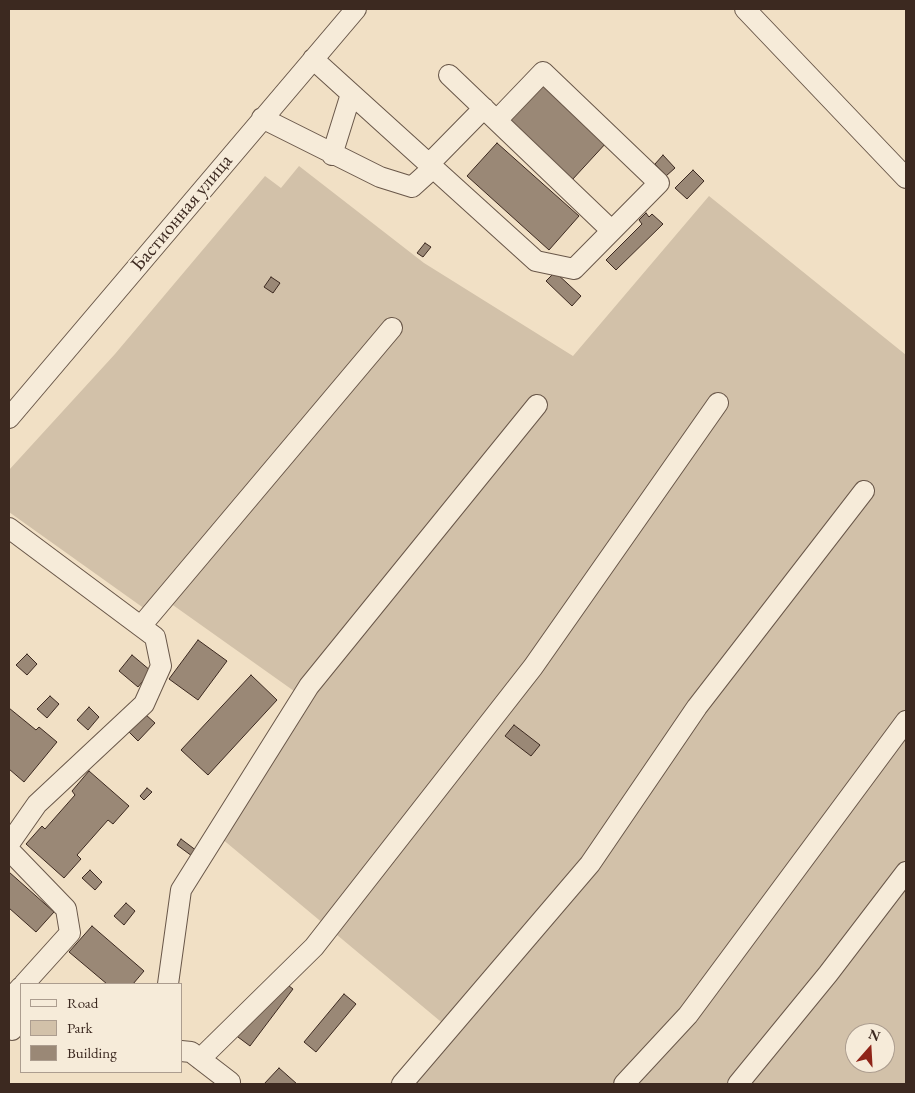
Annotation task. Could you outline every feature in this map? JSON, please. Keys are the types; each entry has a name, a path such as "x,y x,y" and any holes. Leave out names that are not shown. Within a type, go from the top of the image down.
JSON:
{"street":[{"name":"Бастионная улица","path":"9,418 356,9"},
{"path":"745,9 906,178"},
{"path":"262,118 380,178 412,187 431,166 490,114 543,72 659,183 574,269 536,261 431,166 351,94 313,59"},
{"path":"449,75 611,230"},
{"path":"332,154 351,94"},
{"path":"141,626 392,328"},
{"path":"200,1059 314,947 533,667 718,403"},
{"path":"168,983 181,890 309,686 536,405"},
{"path":"402,1084 590,864 697,707 864,490"},
{"path":"9,528 155,637 160,666 144,704 37,804 9,844"},
{"path":"624,1084 688,1015 906,721"},
{"path":"9,850 66,908 70,933 25,983"},
{"path":"738,1084 828,974 906,872"},
{"path":"14,1032 12,997 20,988"},
{"path":"182,1051 191,1052 230,1082 229,1084"}],"green space":[{"path":"299,166 424,263 573,356 709,196 906,355 906,1084 389,1084 446,1026 221,838 301,696 163,598 152,614 9,512 9,470 115,354 265,176 281,188"}],"building":[{"path":"542,81 607,142 572,180 507,119"},
{"path":"497,143 579,216 549,250 467,176"},
{"path":"663,155 675,168 666,176 655,164"},
{"path":"693,170 704,181 687,199 675,188"},
{"path":"646,213 649,217 652,214 663,224 616,270 606,260 642,224 639,220"},
{"path":"425,243 431,247 423,257 417,253"},
{"path":"555,272 581,296 572,306 546,281"},
{"path":"271,277 280,283 273,293 264,287"},
{"path":"198,640 227,661 198,700 169,679"},
{"path":"27,654 37,664 27,675 16,665"},
{"path":"132,655 151,671 138,687 119,671"},
{"path":"251,675 277,700 208,775 181,750"},
{"path":"50,696 59,704 47,718 37,709"},
{"path":"89,707 99,717 88,730 77,720"},
{"path":"9,708 36,730 39,727 57,742 24,782 9,769"},
{"path":"145,714 155,723 138,741 129,732"},
{"path":"514,725 540,745 531,756 505,736"},
{"path":"89,771 129,806 113,824 108,820 77,855 81,859 64,878 26,844 42,826 45,829 75,795 72,791"},
{"path":"147,788 152,792 144,800 140,796"},
{"path":"181,839 197,851 192,856 177,845"},
{"path":"90,870 102,882 95,890 82,878"},
{"path":"9,872 54,912 36,932 9,908"},
{"path":"126,903 135,911 124,925 114,916"},
{"path":"92,926 144,971 134,983 106,983 69,952"},
{"path":"277,977 293,989 250,1046 234,1034"},
{"path":"344,994 356,1004 316,1052 304,1042"},
{"path":"279,1068 297,1084 264,1084"}]}
